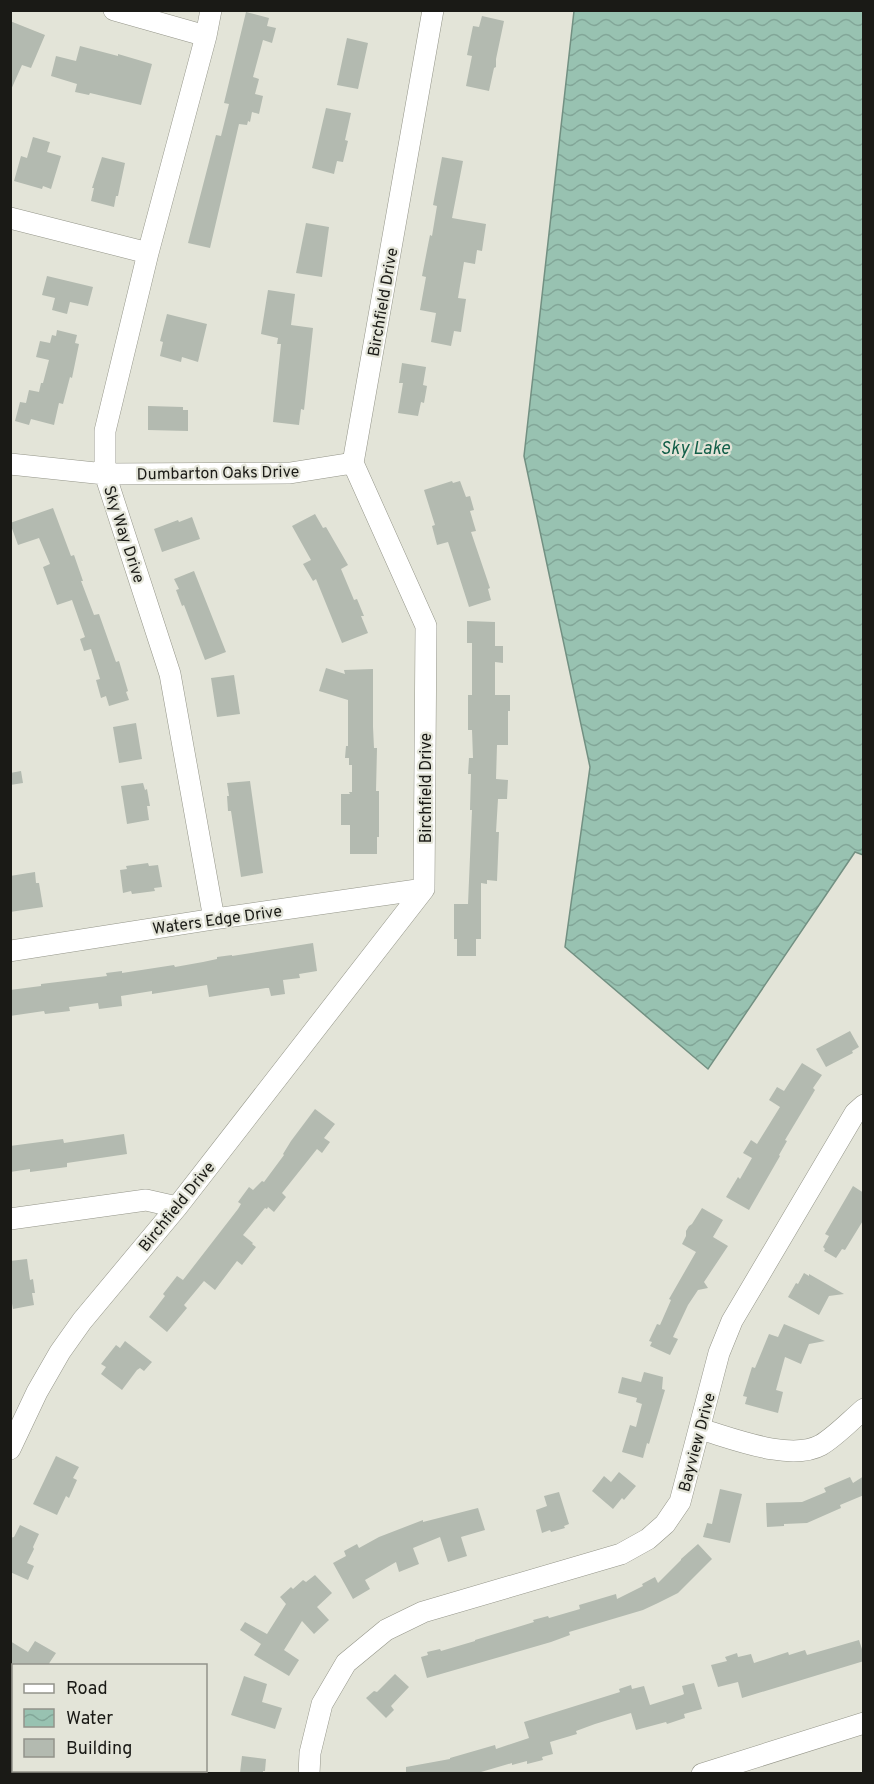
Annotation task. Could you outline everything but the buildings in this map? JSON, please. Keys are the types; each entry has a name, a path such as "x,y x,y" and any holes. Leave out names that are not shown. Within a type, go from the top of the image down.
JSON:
{"street":[{"path":"114,10 206,36"},
{"name":"Sky Way Drive","path":"211,10 105,431 105,474 170,674 214,919"},
{"name":"Birchfield Drive","path":"10,1449 37,1392 60,1352 82,1321 177,1207 424,889 426,626 353,463 433,10"},
{"path":"10,218 148,254"},
{"name":"Dumbarton Oaks Drive","path":"10,464 105,474 290,473 353,463"},
{"name":"Waters Edge Drive","path":"10,951 424,889"},
{"name":"Bayview Drive","path":"309,1773 310,1753 322,1704 346,1663 386,1630 423,1612 621,1554 648,1539 664,1524 680,1502 719,1353 732,1321 855,1113 864,1105"},
{"path":"10,1219 146,1200 177,1207"},
{"path":"700,1429 779,1450 796,1452 820,1446 864,1409"},
{"path":"702,1773 864,1723"}],"water":[{"name":"Sky Lake","path":"574,11 863,11 863,855 855,852 708,1069 565,947 590,767 524,456"}]}
